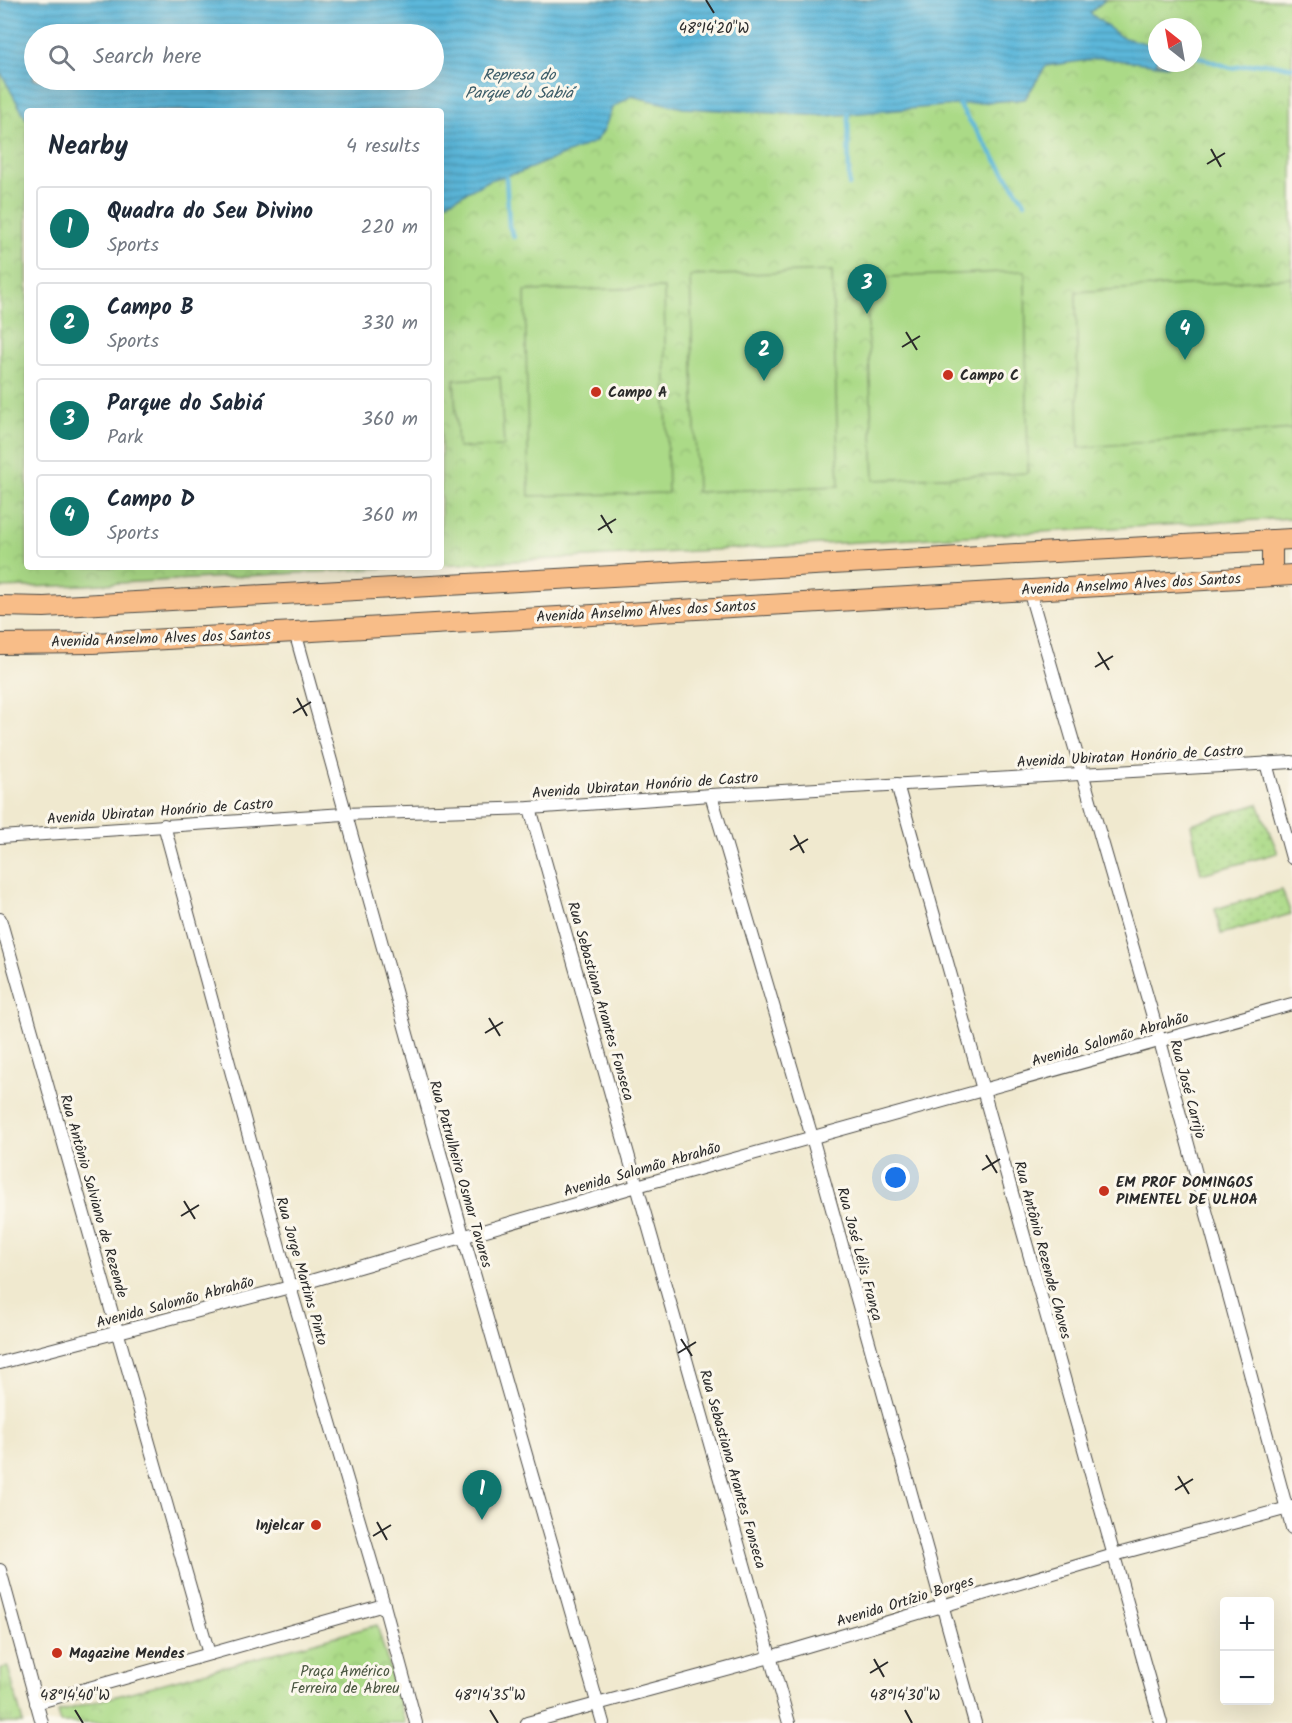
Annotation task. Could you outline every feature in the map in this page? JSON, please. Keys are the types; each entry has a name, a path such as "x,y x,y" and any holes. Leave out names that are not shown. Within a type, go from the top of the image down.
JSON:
{"main road":[{"path":"0,606 56,606 1282,540 1282,575"},
{"name":"Avenida Anselmo Alves dos Santos","path":"0,644 93,643 1282,575"}],"street":[{"name":"Rua José Carrijo","path":"1029,590 1160,1041 1289,1508 1292,1528"},
{"name":"Rua Patrulheiro Osmar Tavares","path":"295,632 344,814 603,1723"},
{"name":"Avenida Ubiratan Honório de Castro","path":"0,837 344,814 530,807 1292,762"},
{"path":"1266,763 1292,858"},
{"name":"Rua Antônio Rezende Chaves","path":"897,784 1161,1723"},
{"name":"Rua José Lélis França","path":"711,795 812,1137 975,1723"},
{"name":"Rua Sebastiana Arantes Fonseca","path":"530,807 789,1723"},
{"name":"Rua Jorge Martins Pinto","path":"164,825 290,1287 384,1605 416,1723"},
{"name":"Rua Antônio Salviano de Rezende","path":"0,919 209,1654"},
{"name":"Avenida Salomão Abrahão","path":"0,1363 290,1287 463,1235 1292,1004"},
{"name":"Avenida Ortízio Borges","path":"527,1723 770,1657 1114,1555 1289,1508"},
{"path":"0,1570 42,1723"},
{"path":"36,1703 384,1605"}],"green space":[{"path":"0,0 1292,0 1292,518 444,565 444,108 24,108 24,570 351,570 0,588"},
{"path":"832,271 839,486 697,492 690,276"},
{"name":"Campo C","path":"1025,271 1028,473 874,480 866,278"},
{"path":"1292,278 1292,429 1079,448 1076,292"},
{"name":"Campo A","path":"664,288 668,493 529,496 525,291"},
{"path":"500,377 504,446 458,448 454,380"},
{"path":"1258,804 1278,853 1201,874 1191,824"},
{"path":"1282,890 1291,914 1221,934 1215,909"},
{"name":"Praça Américo Ferreira de Abreu","path":"377,1625 405,1723 61,1723 58,1712"},
{"path":"8,1667 23,1723 0,1723 0,1669"}],"water":[{"name":"Represa do Parque do Sabiá","path":"0,0 1105,0 1090,13 1121,37 1148,44 1148,64 1102,58 1046,66 1025,99 826,116 683,108 631,96 612,108 604,130 595,142 521,172 490,180 444,204 444,108 24,108 24,115 0,71"}],"waterway":[{"path":"1202,58 1231,68 1263,63 1292,67"},
{"path":"959,105 1025,203"},
{"path":"848,114 849,185"},
{"path":"506,176 509,226 514,237"}],"place":[{"name":"Parque do Sabiá","path":"867,314"},
{"name":"Campo D","path":"1185,360"},
{"name":"Campo C","path":"948,375"},
{"name":"Campo B","path":"764,381"},
{"name":"Campo A","path":"596,392"},
{"name":"EM PROF DOMINGOS PIMENTEL DE ULHOA","path":"1104,1191"},
{"name":"Quadra do Seu Divino","path":"482,1520"},
{"name":"Injelcar","path":"316,1525"},
{"name":"Magazine Mendes","path":"57,1653"}]}
